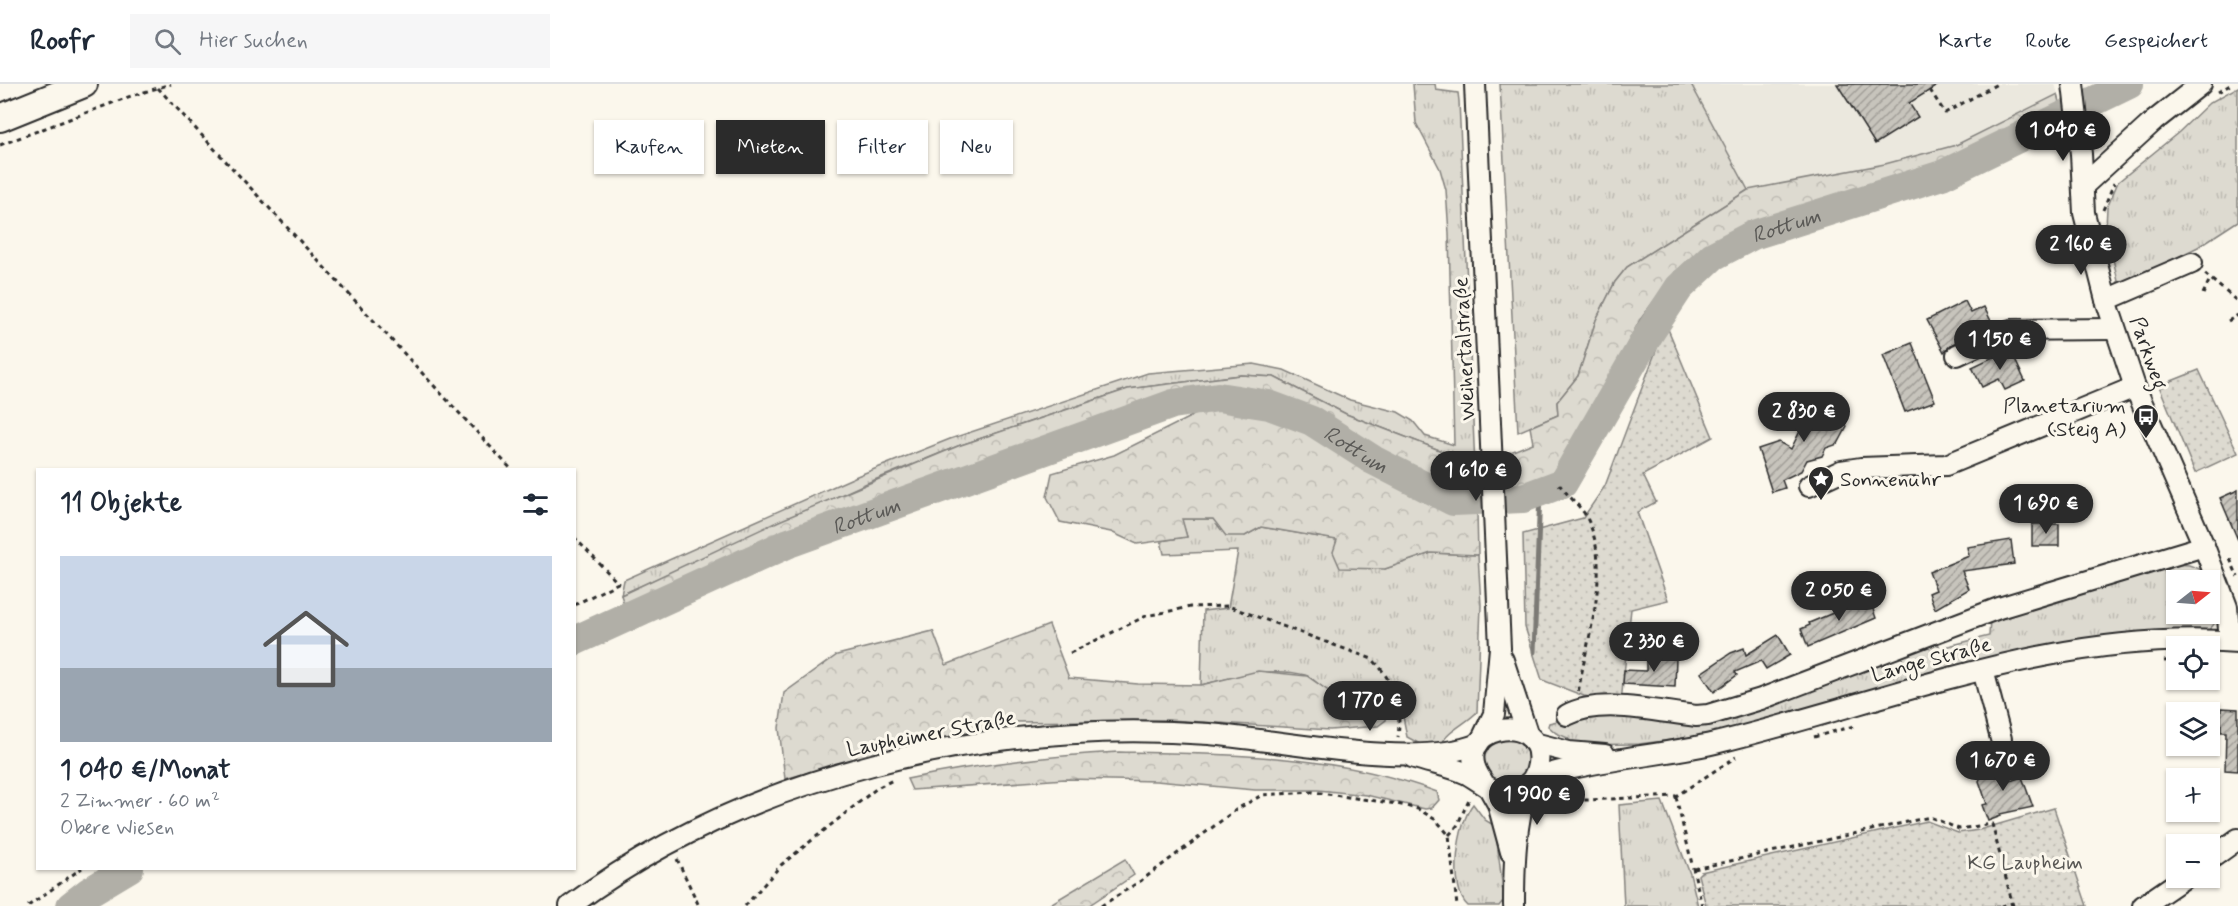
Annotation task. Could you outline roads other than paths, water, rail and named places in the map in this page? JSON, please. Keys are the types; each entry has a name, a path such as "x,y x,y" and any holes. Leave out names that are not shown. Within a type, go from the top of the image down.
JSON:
{"main road":[{"path":"0,118 84,84"}],"street":[{"name":"Weihertalstraße","path":"1475,84 1497,536 1500,648 1494,714 1481,741"},
{"path":"2083,186 2154,121 2200,84"},
{"name":"Parkweg","path":"2073,89 2079,135 2084,213 2106,300 2135,387 2204,546 2227,607 2234,641"},
{"path":"2106,300 2192,263"},
{"path":"1957,355 2011,330 2115,329"},
{"path":"1809,486 1841,471 1861,468 1946,465 2135,387"},
{"path":"1571,713 1607,706 1696,716 1708,715 1761,699 1999,608 2204,546"},
{"name":"Lange Straße","path":"1536,784 1555,772 1715,743 2035,657 2123,645 2234,641"},
{"name":"Weihertalstraße","path":"1500,648 1531,740"},
{"path":"1983,670 2001,739"},
{"path":"1514,861 1498,804 1481,789 1474,765 1481,741 1500,728 1510,728 1531,740 1538,763 1536,784 1522,802 1514,861 1514,906"},
{"name":"Laupheimer Straße","path":"570,906 609,877 742,808 883,762 999,739 1133,732 1208,734 1400,754 1463,772 1481,789"},
{"name":"Lange Straße","path":"1531,740 1569,752 1640,756"},
{"name":"Laupheimer Straße","path":"1400,754 1466,749 1481,741"},
{"path":"1481,789 1514,792 1536,784"},
{"path":"2220,852 2238,839"},
{"path":"2144,906 2170,888"}],"waterway":[{"name":"Rottum","path":"576,640 789,543 1173,404 1218,397 1269,405 1312,421 1373,460 1453,501 1523,498 1563,483 1650,332 1679,288 1713,256 1753,235 1942,175 2129,84"},
{"path":"1534,652 1540,492"},
{"name":"Rottum","path":"71,906 126,870"}],"place":[{"name":"Planetarium (Steig A)","path":"2146,440"},
{"name":"Sonnenuhr","path":"1821,502"}],"park label":[{"name":"KG Laupheim","path":"2025,862"}]}
